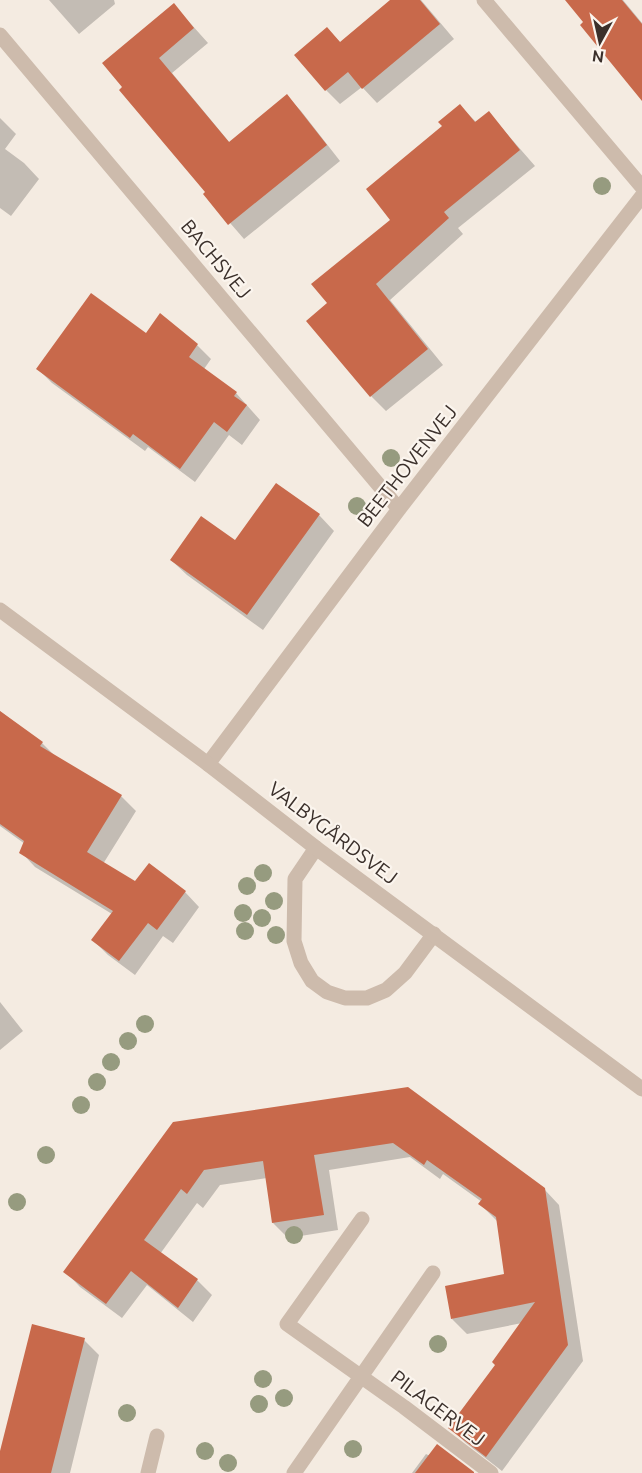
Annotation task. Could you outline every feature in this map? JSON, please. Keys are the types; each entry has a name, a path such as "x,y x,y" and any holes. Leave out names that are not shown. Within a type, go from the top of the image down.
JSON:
{"street":[{"path":"484,0 642,187"},
{"name":"BACHSVEJ","path":"0,35 399,509"},
{"name":"BEETHOVENVEJ","path":"208,764 399,509 642,196"},
{"name":"VALBYGÅRDSVEJ","path":"0,610 642,1089"},
{"path":"316,848 295,879 294,941 301,963 312,981 327,992 345,998 367,998 386,990 405,973 434,934"},
{"name":"PILAGERVEJ","path":"362,1219 287,1324 491,1473"},
{"name":"PILAGERVEJ","path":"294,1473 433,1273"},
{"path":"148,1473 158,1436"}],"building":[{"path":"390,0 420,0 440,24 362,89 348,72 325,91 294,55 327,27 340,42"},
{"path":"565,0 622,0 642,24 642,101 580,25 583,22"},
{"path":"174,3 194,28 159,58 229,142 287,94 327,145 228,225 203,194 205,192 119,90 122,87 102,63"},
{"path":"460,104 475,122 489,111 520,150 444,212 449,218 376,284 428,349 370,397 306,321 327,303 311,284 390,220 366,189 442,126 438,122"},
{"path":"91,293 146,333 160,313 198,344 189,357 237,392 234,396 247,405 227,432 214,422 180,469 133,434 130,438 36,369"},
{"path":"276,483 320,514 247,615 170,560 201,516 235,540"},
{"path":"0,711 43,742 40,746 122,795 87,852 135,881 149,863 186,891 157,930 148,923 119,961 91,940 113,911 19,853 24,841 0,824"},
{"path":"408,1087 545,1188 568,1345 486,1457 448,1428 495,1365 492,1362 535,1302 451,1319 445,1286 504,1274 496,1217 478,1204 482,1199 427,1160 424,1165 393,1143 314,1155 324,1215 272,1223 263,1161 204,1170 187,1194 181,1189 144,1240 198,1279 178,1308 131,1271 106,1304 63,1272 173,1122"},
{"path":"32,1324 85,1338 51,1473 0,1473 0,1451"},
{"path":"437,1444 474,1472 474,1473 415,1473"}]}
